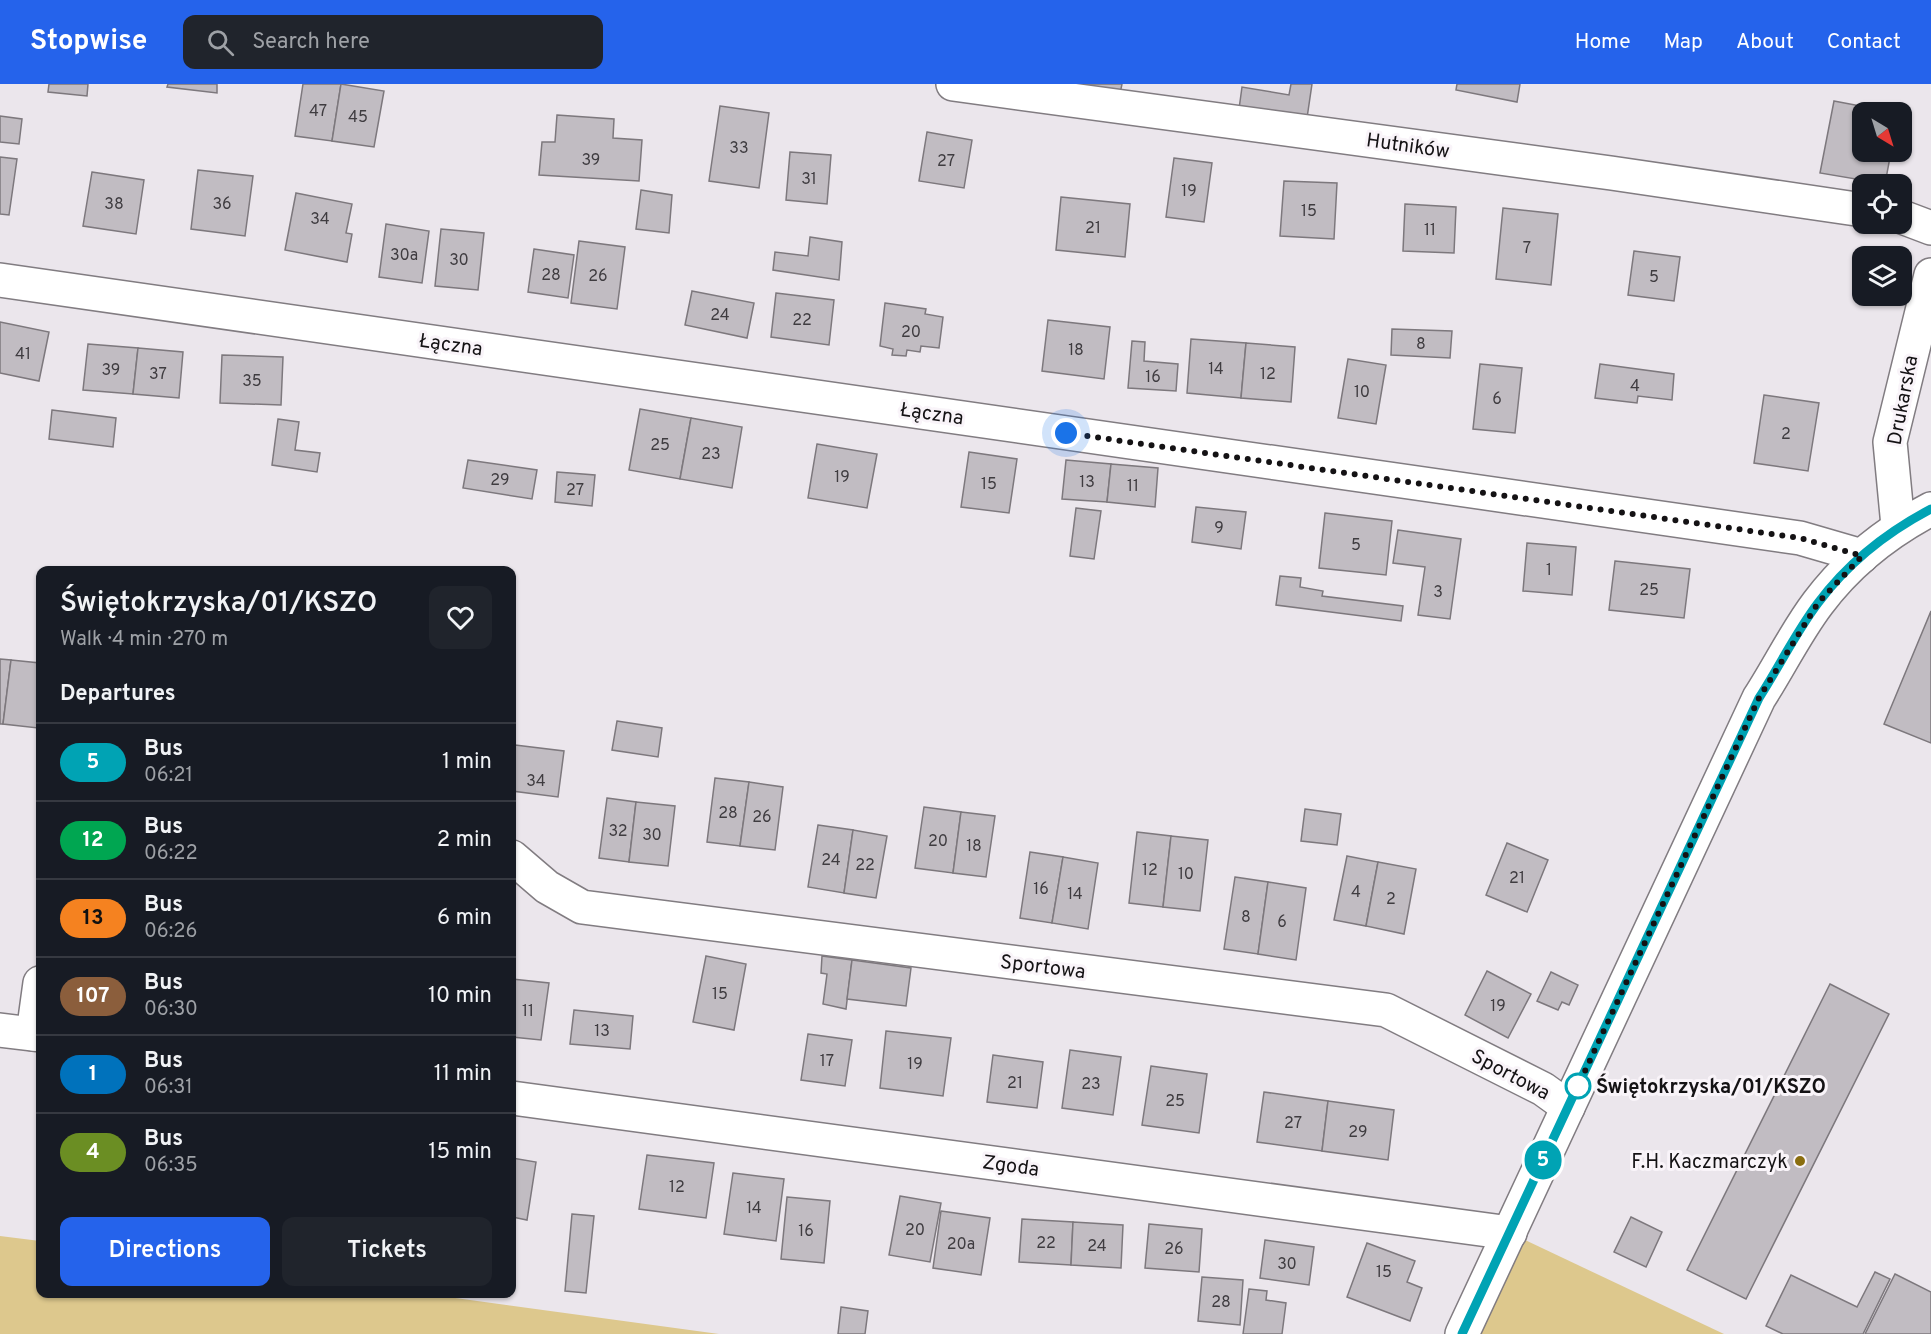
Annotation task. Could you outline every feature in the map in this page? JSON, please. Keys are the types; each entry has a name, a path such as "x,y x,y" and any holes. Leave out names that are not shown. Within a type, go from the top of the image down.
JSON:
{"street":[{"name":"Hutników","path":"953,84 1600,171 1852,208"},
{"path":"1912,221 1931,228"},
{"name":"Drukarska","path":"1898,526 1890,441 1931,275"},
{"name":"Łączna","path":"0,280 1800,538 1862,556"},
{"path":"1462,1334 1759,698 1818,603 1862,556 1898,526 1931,509"},
{"name":"Sportowa","path":"516,860 547,886 582,906 1386,1010 1543,1089 1568,1107"},
{"path":"0,1030 36,1035"},
{"name":"Zgoda","path":"516,1099 1510,1233"}],"shaded area":[{"path":"1510,1233 1724,1334 1462,1334"},
{"path":"0,1236 36,1240 36,1298 456,1298 719,1334 0,1334"}],"building":[{"path":"49,84 88,84 87,96 48,92"},
{"path":"168,84 217,84 217,93 167,87"},
{"path":"303,84 341,84 332,141 295,136"},
{"path":"341,84 384,91 374,147 332,141"},
{"path":"1084,84 1122,84 1120,94 1083,89"},
{"path":"1291,84 1312,84 1307,118 1239,109 1242,87 1289,95"},
{"path":"1457,84 1520,84 1517,102 1456,90"},
{"path":"1834,101 1852,104 1852,162 1889,162 1887,174 1852,174 1852,178 1820,173"},
{"path":"720,106 769,113 759,188 709,181"},
{"path":"557,115 614,119 613,138 642,140 639,181 539,175 542,142 555,142"},
{"path":"0,116 22,119 19,144 0,142"},
{"path":"927,132 972,140 964,188 919,181"},
{"path":"790,152 831,155 827,204 786,200"},
{"path":"0,157 17,159 9,215 0,214"},
{"path":"1174,158 1212,163 1204,222 1166,217"},
{"path":"198,170 253,176 245,236 191,229"},
{"path":"92,172 144,180 136,234 83,226"},
{"path":"1284,181 1337,183 1334,239 1280,236"},
{"path":"641,190 672,195 669,233 636,229"},
{"path":"296,193 352,204 346,233 352,234 347,262 285,250"},
{"path":"1061,197 1130,204 1125,257 1056,250"},
{"path":"1405,204 1456,207 1454,253 1403,251"},
{"path":"1503,208 1558,214 1551,285 1496,279"},
{"path":"386,224 429,231 422,283 379,277"},
{"path":"441,229 484,233 478,290 435,286"},
{"path":"810,237 842,242 839,280 773,270 775,252 808,256"},
{"path":"579,241 625,247 617,309 571,303"},
{"path":"534,249 574,255 568,298 528,292"},
{"path":"1634,251 1680,257 1674,301 1628,295"},
{"path":"692,291 754,303 747,338 685,325"},
{"path":"776,293 834,300 829,345 771,337"},
{"path":"885,303 926,309 925,314 943,317 939,348 921,346 920,352 907,350 906,356 892,355 893,349 880,346"},
{"path":"1048,320 1110,327 1104,379 1042,371"},
{"path":"0,322 49,332 39,381 0,373"},
{"path":"1392,329 1452,331 1450,358 1391,355"},
{"path":"1191,339 1246,343 1241,398 1187,393"},
{"path":"1132,341 1145,342 1144,361 1178,364 1176,391 1128,388"},
{"path":"1246,343 1295,347 1291,402 1241,398"},
{"path":"88,344 138,348 133,394 83,390"},
{"path":"138,348 183,352 179,398 133,394"},
{"path":"222,355 283,357 281,405 220,403"},
{"path":"1348,359 1386,365 1376,424 1338,418"},
{"path":"1480,364 1522,368 1515,433 1473,429"},
{"path":"1600,364 1674,374 1672,400 1638,396 1637,403 1595,398"},
{"path":"1764,395 1819,403 1808,471 1754,463"},
{"path":"640,409 691,418 680,479 629,470"},
{"path":"52,410 116,418 113,447 49,439"},
{"path":"691,418 742,427 732,488 680,479"},
{"path":"278,419 299,422 295,450 320,453 317,472 272,465"},
{"path":"817,444 877,454 867,508 808,498"},
{"path":"969,452 1017,459 1009,513 961,507"},
{"path":"468,460 537,470 532,499 463,488"},
{"path":"1066,460 1111,464 1107,502 1062,499"},
{"path":"1111,464 1158,468 1155,507 1107,502"},
{"path":"557,472 595,475 592,506 555,502"},
{"path":"1196,507 1246,512 1241,549 1192,542"},
{"path":"1076,508 1101,511 1094,559 1070,556"},
{"path":"1325,513 1392,521 1386,575 1319,568"},
{"path":"1398,530 1461,539 1450,619 1418,615 1425,567 1393,563"},
{"path":"1527,543 1576,547 1572,595 1523,591"},
{"path":"1615,561 1690,569 1684,618 1609,610"},
{"path":"1280,576 1301,578 1300,587 1323,591 1322,596 1403,606 1401,621 1276,605"},
{"path":"1931,611 1931,743 1884,724"},
{"path":"0,659 11,660 3,724 0,724"},
{"path":"11,660 36,663 36,728 3,724"},
{"path":"617,721 662,728 658,757 612,750"},
{"path":"516,745 564,751 558,797 516,792"},
{"path":"715,778 749,782 740,846 707,842"},
{"path":"749,782 783,787 775,850 740,846"},
{"path":"607,798 636,802 629,862 599,858"},
{"path":"636,802 675,806 668,866 629,862"},
{"path":"924,807 961,812 953,873 915,868"},
{"path":"1305,809 1341,814 1337,845 1301,841"},
{"path":"961,812 995,816 986,877 953,873"},
{"path":"818,825 853,830 844,893 808,887"},
{"path":"853,830 887,836 876,898 844,893"},
{"path":"1137,832 1171,836 1163,907 1129,903"},
{"path":"1171,836 1208,840 1200,911 1163,907"},
{"path":"1507,843 1548,860 1527,912 1486,895"},
{"path":"1030,852 1063,857 1052,923 1020,918"},
{"path":"1347,856 1378,862 1366,926 1334,920"},
{"path":"1063,857 1098,863 1088,929 1052,923"},
{"path":"1378,862 1416,869 1404,934 1366,926"},
{"path":"1235,877 1268,882 1258,954 1224,949"},
{"path":"1268,882 1306,888 1296,960 1258,954"},
{"path":"706,956 746,964 734,1030 693,1022"},
{"path":"822,956 852,960 846,1009 823,1004 827,974 821,973"},
{"path":"852,960 911,968 906,1006 847,999"},
{"path":"1487,971 1531,994 1508,1038 1465,1015"},
{"path":"1551,972 1578,985 1569,1005 1562,1002 1558,1010 1537,1001"},
{"path":"516,979 549,983 541,1040 516,1037"},
{"path":"1830,984 1889,1014 1746,1299 1687,1270"},
{"path":"574,1010 633,1016 630,1049 570,1044"},
{"path":"886,1031 951,1038 943,1096 880,1088"},
{"path":"808,1034 852,1040 845,1086 801,1080"},
{"path":"1070,1050 1121,1057 1113,1115 1062,1108"},
{"path":"993,1055 1043,1062 1037,1108 987,1102"},
{"path":"1151,1066 1207,1074 1199,1133 1142,1125"},
{"path":"1264,1092 1328,1101 1322,1151 1257,1142"},
{"path":"1328,1101 1394,1110 1388,1160 1322,1151"},
{"path":"647,1155 714,1163 706,1218 639,1209"},
{"path":"516,1159 536,1162 527,1220 516,1218"},
{"path":"733,1173 784,1179 776,1241 724,1234"},
{"path":"900,1196 941,1203 930,1262 889,1255"},
{"path":"787,1197 830,1201 824,1263 781,1259"},
{"path":"941,1211 990,1218 981,1275 933,1268"},
{"path":"572,1214 594,1216 586,1293 565,1291"},
{"path":"1631,1217 1662,1232 1646,1267 1614,1252"},
{"path":"1022,1219 1073,1222 1071,1265 1019,1262"},
{"path":"1073,1222 1123,1225 1121,1268 1071,1265"},
{"path":"1149,1224 1202,1229 1199,1272 1145,1268"},
{"path":"1265,1240 1314,1247 1309,1285 1260,1278"},
{"path":"1367,1243 1415,1261 1407,1282 1422,1288 1410,1321 1347,1297"},
{"path":"1875,1272 1890,1279 1863,1334 1783,1334 1766,1326 1791,1275 1857,1307"},
{"path":"1895,1274 1931,1292 1931,1334 1865,1334"},
{"path":"1202,1277 1243,1280 1240,1325 1198,1321"},
{"path":"1249,1289 1267,1291 1266,1300 1286,1303 1282,1334 1243,1334"},
{"path":"841,1307 868,1311 865,1334 838,1334"}],"bus line":[{"name":"5","path":"1462,1334 1759,698 1818,603 1862,556 1898,526 1931,509"}],"place":[{"name":"Świętokrzyska/01/KSZO","path":"1578,1086"},
{"name":"F.H. Kaczmarczyk","path":"1800,1161"}],"route":[{"path":"1066,433 1800,538 1862,556 1818,603 1759,698 1578,1086"}]}
